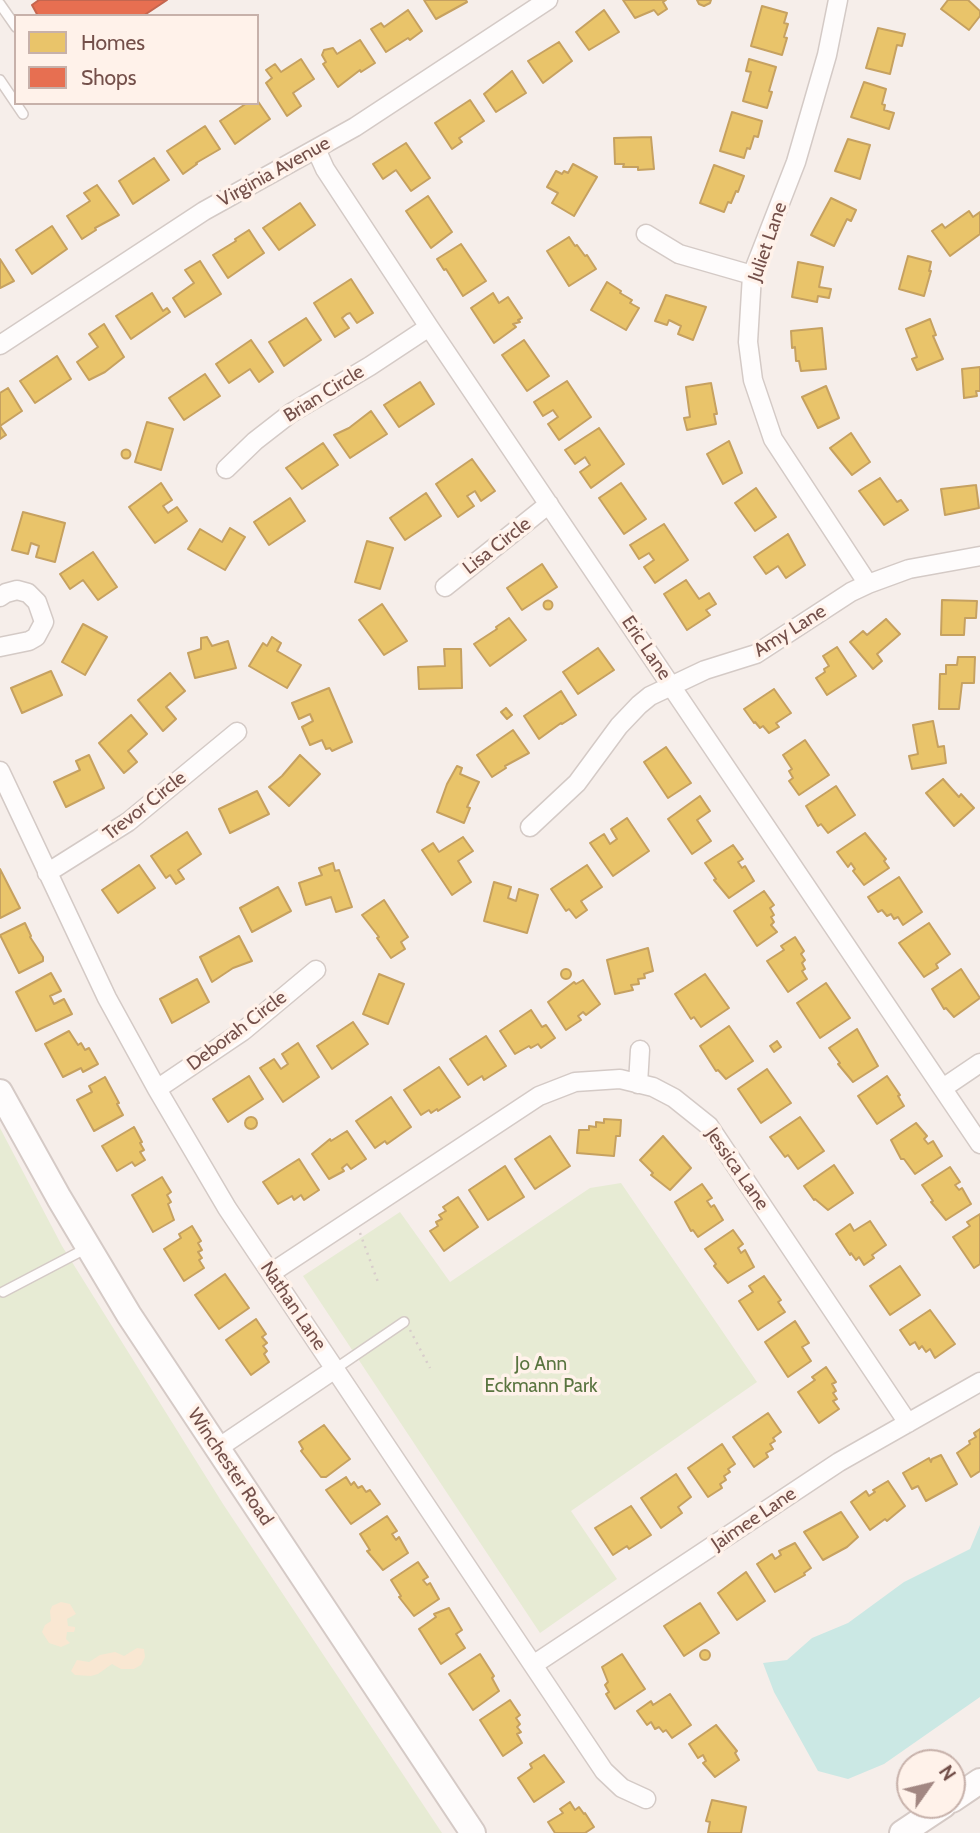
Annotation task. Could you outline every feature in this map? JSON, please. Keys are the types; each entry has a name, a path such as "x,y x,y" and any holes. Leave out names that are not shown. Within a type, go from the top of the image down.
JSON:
{"main road":[{"name":"Winchester Road","path":"0,1092 130,1315 473,1833"},
{"path":"902,1833 923,1819"}],"street":[{"name":"Virginia Avenue","path":"0,345 204,211 355,127 548,0"},
{"name":"Juliet Lane","path":"838,0 827,55 796,162 752,275 748,342 753,380 773,439 869,584"},
{"name":"Eric Lane","path":"316,149 324,169 429,327 980,1144"},
{"path":"646,234 680,254 752,275"},
{"name":"Brian Circle","path":"226,469 290,413 370,366 429,327"},
{"name":"Lisa Circle","path":"445,587 549,504"},
{"name":"Amy Lane","path":"530,827 577,783 639,705 671,685 705,670 756,654 850,592 869,584 909,569 980,556"},
{"path":"0,597 17,590 28,593 37,602 44,622 36,637 29,641 0,647"},
{"name":"Trevor Circle","path":"47,873 128,822 237,732"},
{"name":"Nathan Lane","path":"0,771 107,998 156,1090 227,1209 604,1772 622,1788 646,1799"},
{"name":"Deborah Circle","path":"156,1090 243,1031 316,970"},
{"path":"638,1084 640,1050"},
{"path":"943,1088 980,1063"},
{"name":"Jessica Lane","path":"271,1273 539,1096 575,1083 620,1079 653,1087 674,1098 709,1126 908,1423"},
{"path":"218,1448 335,1369"},
{"name":"Jaimee Lane","path":"533,1665 839,1462 980,1382"}],"lane":[{"path":"0,4 14,24"},
{"path":"0,80 14,101"},
{"path":"17,105 23,114"},
{"path":"3,1292 89,1247"},
{"path":"335,1369 404,1322"}],"path":[{"path":"353,1219 379,1286"},
{"path":"404,1322 430,1368"}],"green space":[{"path":"0,1128 62,1246 223,1504 442,1833 0,1833"},
{"name":"Jo Ann Eckmann Park","path":"621,1183 757,1382 571,1511 617,1579 540,1633 303,1276 400,1212 450,1282 590,1188"}],"sand":[{"path":"61,1602 70,1604 76,1614 67,1619 68,1626 75,1627 74,1632 67,1632 66,1639 70,1643 61,1647 49,1643 42,1632 45,1625 51,1621 52,1606"},
{"path":"137,1648 144,1649 145,1657 141,1665 134,1669 121,1669 112,1664 91,1676 75,1675 71,1671 77,1660 89,1662 100,1655 115,1652 124,1656"}],"water":[{"path":"980,1525 980,1697 905,1749 896,1749 896,1756 884,1764 848,1779 818,1771 774,1692 763,1663 787,1660 812,1638 848,1623 904,1582 970,1549"}],"building: Homes":[{"path":"424,0 466,0 467,2 436,19"},
{"path":"623,0 666,0 663,2 667,9 658,15 654,10 635,18"},
{"path":"697,0 711,0 704,6"},
{"path":"948,0 968,0 980,11 980,16 969,30 941,9"},
{"path":"762,6 787,13 784,23 788,24 784,37 787,38 782,55 751,46"},
{"path":"408,10 422,31 386,52 371,29 381,23 384,27"},
{"path":"604,10 619,32 589,50 576,32"},
{"path":"878,28 905,34 902,46 897,45 890,74 866,68"},
{"path":"360,40 375,63 361,72 360,70 338,87 323,64 326,62 322,55 324,50 333,48 337,54"},
{"path":"559,42 572,61 543,83 528,61"},
{"path":"301,59 314,79 293,93 301,106 287,116 266,83 272,78 266,70 275,64 281,72"},
{"path":"749,59 776,67 767,108 743,101 751,72 746,71"},
{"path":"512,71 526,93 496,112 484,94"},
{"path":"864,82 886,89 882,104 885,105 884,110 894,113 889,129 851,117"},
{"path":"470,100 484,121 459,138 462,142 452,149 435,123"},
{"path":"259,103 270,119 235,144 220,121 244,105"},
{"path":"732,112 762,121 758,137 754,136 744,158 720,151"},
{"path":"205,126 220,149 183,174 167,151"},
{"path":"651,137 654,169 638,170 638,167 615,164 614,138"},
{"path":"848,139 870,145 860,179 835,171"},
{"path":"406,143 430,178 411,191 396,170 383,179 373,164"},
{"path":"154,158 169,180 133,204 119,181"},
{"path":"573,164 597,177 574,216 552,203 558,193 547,187 556,171 568,173"},
{"path":"714,165 744,176 738,192 736,191 731,203 728,202 724,212 700,203"},
{"path":"97,185 119,215 95,228 96,230 82,239 67,216 90,201 84,193"},
{"path":"428,196 452,232 431,248 406,211"},
{"path":"831,198 856,210 851,221 847,219 834,246 811,235"},
{"path":"300,203 315,225 279,250 263,228"},
{"path":"969,211 973,217 980,212 980,234 950,256 932,231 942,224 945,228"},
{"path":"52,226 67,249 32,274 16,250"},
{"path":"249,230 264,253 228,278 213,255"},
{"path":"569,237 585,256 587,255 596,269 569,286 547,251"},
{"path":"461,244 486,281 463,296 437,259"},
{"path":"908,256 931,262 924,296 899,289"},
{"path":"0,259 14,281 0,288"},
{"path":"200,261 221,294 185,317 173,298 194,283 185,270"},
{"path":"798,262 823,267 819,287 831,289 829,298 818,296 817,302 792,297"},
{"path":"351,279 373,313 357,323 350,313 347,314 342,318 349,328 335,337 314,303"},
{"path":"607,282 639,308 626,330 591,310"},
{"path":"152,293 163,311 167,308 170,312 131,339 116,316"},
{"path":"493,293 499,303 508,297 522,318 518,320 520,322 513,324 516,327 494,343 471,308"},
{"path":"666,295 706,307 693,340 678,334 681,326 669,320 667,325 655,321"},
{"path":"306,318 321,340 284,366 269,342"},
{"path":"930,319 936,335 933,336 943,359 917,370 912,359 917,357 906,329"},
{"path":"104,324 124,357 105,372 89,380 77,362 98,347 89,334"},
{"path":"822,328 826,369 801,371 799,361 796,361 795,347 792,348 791,331"},
{"path":"251,340 273,372 259,382 250,369 229,383 216,364"},
{"path":"524,340 549,376 527,391 502,355"},
{"path":"57,356 71,379 35,403 20,381"},
{"path":"980,367 980,391 976,391 977,396 964,398 962,369"},
{"path":"205,374 220,396 184,420 169,398"},
{"path":"567,381 591,417 559,440 548,424 558,417 553,410 543,416 534,402"},
{"path":"420,382 434,404 399,427 384,405"},
{"path":"711,383 717,414 714,414 716,424 687,430 684,418 690,417 686,387"},
{"path":"826,386 839,418 818,428 802,397"},
{"path":"8,388 22,411 0,426 0,393"},
{"path":"371,411 387,434 350,458 334,435 349,428"},
{"path":"147,422 173,429 161,470 135,462"},
{"path":"0,426 6,435 0,439"},
{"path":"599,428 624,464 591,488 580,472 590,465 585,457 575,464 565,450"},
{"path":"851,433 870,462 852,475 830,448"},
{"path":"729,441 742,473 723,484 707,454"},
{"path":"323,443 338,465 302,489 286,468"},
{"path":"126,450 130,454 126,458 122,454"},
{"path":"472,459 495,491 481,501 475,491 467,496 474,506 458,517 436,484"},
{"path":"880,478 897,502 901,500 908,510 884,525 859,491"},
{"path":"161,483 172,500 163,506 165,509 168,513 177,507 187,521 155,543 129,507"},
{"path":"621,483 646,519 624,534 599,498"},
{"path":"976,485 979,508 945,515 941,489"},
{"path":"756,488 776,517 755,531 735,503"},
{"path":"426,493 441,516 405,540 390,518"},
{"path":"290,498 305,521 269,545 254,522"},
{"path":"23,512 65,523 55,562 36,557 39,546 31,543 28,554 12,550"},
{"path":"664,524 688,560 655,583 644,567 654,560 649,553 639,559 630,545"},
{"path":"230,528 245,537 225,570 188,549 200,529 222,542"},
{"path":"788,534 805,565 786,578 778,566 766,574 754,557"},
{"path":"367,541 393,548 380,589 355,582"},
{"path":"93,552 117,587 98,600 83,580 70,589 60,574"},
{"path":"542,564 557,587 522,610 507,588"},
{"path":"686,580 699,599 709,593 716,604 706,610 710,615 687,630 664,594"},
{"path":"548,600 553,605 548,610 543,605"},
{"path":"942,600 977,601 976,618 965,618 964,635 941,635"},
{"path":"382,604 407,641 384,655 359,620"},
{"path":"509,618 526,640 490,666 474,644"},
{"path":"886,619 900,634 877,654 882,661 873,669 850,642 863,631 867,635"},
{"path":"83,624 107,637 85,675 62,662"},
{"path":"207,637 212,646 228,641 236,668 195,678 188,653 201,649 201,638"},
{"path":"272,637 281,643 277,651 301,665 287,688 249,666 263,643 267,646"},
{"path":"837,647 856,676 827,695 816,678 829,666 823,656"},
{"path":"598,648 614,670 578,694 563,672"},
{"path":"444,649 461,649 462,688 419,689 418,667 445,666"},
{"path":"958,657 975,657 974,683 962,683 959,709 939,709 940,674 946,674 946,665 957,665"},
{"path":"51,671 62,695 22,713 11,688"},
{"path":"170,673 185,691 166,707 176,719 163,731 138,700"},
{"path":"329,688 352,742 332,751 330,748 326,749 322,740 310,745 302,727 313,721 310,714 299,719 292,703"},
{"path":"774,689 791,713 776,723 779,727 769,733 763,726 760,728 754,723 744,709"},
{"path":"561,691 576,715 539,739 524,716"},
{"path":"506,708 512,715 507,719 501,712"},
{"path":"131,715 147,734 128,751 137,762 124,773 99,743"},
{"path":"933,721 938,747 944,746 946,763 912,769 909,756 918,754 913,725"},
{"path":"513,730 529,753 505,766 506,768 492,777 477,755"},
{"path":"805,740 829,775 799,795 789,781 793,778 789,771 792,769 783,755"},
{"path":"666,747 691,783 668,798 644,762"},
{"path":"89,755 104,788 66,807 54,782 80,770 76,761"},
{"path":"300,755 320,774 289,806 269,787"},
{"path":"457,766 462,768 460,774 479,782 467,807 470,808 464,823 437,812"},
{"path":"943,779 959,797 961,794 974,808 954,826 926,793"},
{"path":"836,786 855,815 828,833 821,824 818,826 806,806"},
{"path":"257,791 269,814 230,833 219,809"},
{"path":"700,796 710,811 697,820 711,841 692,854 668,819"},
{"path":"627,818 649,851 613,876 590,843 604,834 610,844 617,839 611,829"},
{"path":"187,832 201,854 178,870 184,879 176,884 170,875 166,878 151,856"},
{"path":"865,833 886,859 884,861 889,868 864,885 853,871 855,869 851,863 848,867 837,852"},
{"path":"463,837 473,851 458,861 471,882 452,895 422,850 433,843 439,852"},
{"path":"733,845 743,859 738,862 742,868 745,866 754,881 729,898 714,880 716,879 705,863"},
{"path":"333,863 335,871 339,870 352,907 336,912 331,897 306,905 299,883 322,875 319,868"},
{"path":"139,865 155,888 118,913 102,890"},
{"path":"587,865 602,887 581,901 587,910 576,918 569,909 566,911 551,889"},
{"path":"0,869 20,908 0,918"},
{"path":"899,877 922,912 903,925 898,917 894,919 891,914 887,916 882,910 878,912 868,897"},
{"path":"494,882 511,887 508,898 516,901 519,889 538,895 527,933 484,921"},
{"path":"278,887 291,911 252,932 240,908"},
{"path":"764,891 774,905 770,908 774,915 771,917 774,922 771,925 777,932 757,946 734,911"},
{"path":"384,900 408,937 401,942 405,949 391,958 362,915"},
{"path":"25,923 43,961 19,973 0,935"},
{"path":"929,923 950,954 936,964 938,968 924,977 899,943"},
{"path":"239,936 252,961 233,968 212,982 200,957"},
{"path":"795,937 804,951 801,954 805,960 802,963 805,969 802,971 807,979 788,992 767,961 784,950 781,946"},
{"path":"648,948 653,971 644,974 645,978 638,979 639,984 631,985 633,990 615,994 607,960"},
{"path":"566,969 571,974 566,979 561,974"},
{"path":"961,969 980,998 954,1017 944,1009 932,989"},
{"path":"51,973 61,991 50,996 54,1004 64,999 72,1014 36,1031 16,992"},
{"path":"379,974 404,984 388,1024 363,1014"},
{"path":"705,974 729,1008 701,1027 694,1017 691,1019 675,994"},
{"path":"197,979 209,1002 172,1023 160,999"},
{"path":"583,980 600,1004 586,1015 583,1012 578,1016 581,1020 566,1030 548,1002 574,982 576,984"},
{"path":"826,983 850,1018 820,1038 797,1003"},
{"path":"531,1010 542,1027 546,1025 555,1038 541,1048 538,1044 531,1048 529,1046 515,1054 500,1031"},
{"path":"353,1022 368,1044 332,1069 317,1046"},
{"path":"729,1026 753,1061 726,1079 716,1071 700,1046"},
{"path":"857,1029 878,1066 853,1082 829,1048"},
{"path":"69,1031 78,1045 81,1043 85,1050 89,1048 98,1064 83,1072 81,1068 63,1077 45,1044"},
{"path":"486,1036 506,1066 484,1080 482,1076 468,1085 450,1059"},
{"path":"777,1041 781,1047 774,1052 770,1046"},
{"path":"298,1043 319,1077 283,1102 260,1068 274,1059 281,1069 288,1064 282,1054"},
{"path":"439,1067 460,1097 438,1111 437,1109 431,1113 429,1110 421,1115 404,1090"},
{"path":"767,1069 791,1103 761,1123 738,1089"},
{"path":"249,1076 263,1099 228,1122 213,1099"},
{"path":"887,1076 904,1106 877,1124 858,1096"},
{"path":"105,1077 123,1115 94,1131 77,1100 92,1092 89,1086"},
{"path":"391,1097 411,1127 387,1144 385,1141 375,1148 356,1121"},
{"path":"251,1117 257,1123 251,1129 245,1123"},
{"path":"800,1117 824,1151 798,1169 770,1137"},
{"path":"604,1119 621,1120 614,1156 577,1153 579,1130 589,1130 589,1126 596,1127 596,1122 604,1123"},
{"path":"916,1123 927,1136 924,1139 928,1144 933,1141 942,1156 915,1174 904,1159 901,1159 891,1140"},
{"path":"134,1127 142,1142 140,1143 144,1150 140,1152 145,1160 135,1166 132,1162 117,1171 102,1146"},
{"path":"347,1131 366,1159 351,1169 347,1164 342,1168 344,1171 329,1179 312,1154 330,1139 331,1141"},
{"path":"550,1136 570,1166 535,1189 515,1159"},
{"path":"663,1136 691,1168 670,1190 651,1175 653,1173 640,1160"},
{"path":"299,1159 319,1190 304,1200 301,1195 294,1200 292,1196 278,1204 263,1182"},
{"path":"834,1165 853,1193 828,1210 814,1200 804,1186"},
{"path":"505,1166 524,1197 488,1220 469,1190"},
{"path":"950,1167 960,1182 955,1185 959,1190 962,1188 971,1204 946,1220 931,1202 933,1201 922,1185"},
{"path":"162,1177 171,1192 167,1195 174,1220 153,1232 132,1195"},
{"path":"702,1184 712,1198 707,1201 711,1207 714,1205 723,1220 698,1237 691,1231 675,1202"},
{"path":"458,1197 478,1227 444,1251 430,1231 438,1226 436,1222 442,1219 439,1215 446,1211 443,1207"},
{"path":"980,1214 980,1264 974,1268 953,1237 970,1226 967,1222"},
{"path":"870,1221 886,1245 864,1265 859,1257 856,1260 851,1253 850,1255 836,1234 850,1224 854,1231"},
{"path":"192,1226 201,1241 198,1243 202,1250 198,1252 204,1268 184,1281 164,1249 181,1238 179,1234"},
{"path":"733,1230 743,1244 738,1248 741,1253 745,1250 754,1267 728,1283 705,1249"},
{"path":"900,1266 920,1295 890,1315 870,1286"},
{"path":"225,1274 249,1308 219,1329 195,1295"},
{"path":"764,1276 781,1300 778,1302 785,1312 758,1330 739,1301 753,1292 749,1286"},
{"path":"930,1310 955,1344 935,1358 930,1349 926,1352 922,1346 919,1349 915,1342 910,1345 900,1330"},
{"path":"256,1319 266,1334 262,1337 267,1343 263,1346 269,1362 251,1375 226,1340"},
{"path":"795,1321 809,1343 802,1347 811,1361 788,1377 765,1342"},
{"path":"826,1367 836,1382 832,1384 837,1399 833,1401 839,1409 819,1423 798,1392 815,1380 812,1377"},
{"path":"768,1413 781,1432 773,1438 775,1441 770,1444 773,1449 766,1453 768,1457 754,1467 733,1437"},
{"path":"324,1425 350,1459 326,1477 321,1477 301,1451 303,1449 299,1442"},
{"path":"980,1429 980,1471 971,1477 957,1453 970,1444 969,1441 976,1437 974,1433"},
{"path":"722,1444 735,1464 724,1476 726,1480 720,1484 722,1488 708,1497 688,1468"},
{"path":"941,1455 957,1484 926,1501 918,1486 912,1489 903,1473 929,1458 931,1462"},
{"path":"676,1474 691,1497 678,1507 682,1513 661,1528 641,1498"},
{"path":"346,1477 351,1485 354,1482 366,1492 370,1490 380,1504 351,1524 326,1490"},
{"path":"888,1481 905,1506 887,1521 885,1519 870,1530 851,1502 866,1491 869,1496 875,1492 873,1490"},
{"path":"631,1506 651,1535 629,1549 627,1546 613,1555 595,1528"},
{"path":"841,1512 858,1537 847,1547 823,1560 804,1532"},
{"path":"387,1516 397,1531 392,1534 396,1540 399,1537 408,1553 383,1570 367,1551 370,1550 360,1534"},
{"path":"795,1543 811,1568 805,1575 775,1592 757,1564 772,1554 775,1559 781,1555 779,1551"},
{"path":"418,1562 428,1577 423,1580 427,1585 430,1583 439,1599 414,1616 399,1597 401,1596 391,1580"},
{"path":"746,1572 765,1601 737,1620 718,1593"},
{"path":"700,1603 719,1633 684,1656 664,1626"},
{"path":"449,1608 462,1630 456,1634 465,1648 441,1664 419,1629 436,1617 434,1614"},
{"path":"705,1650 709,1651 709,1659 705,1660 701,1659 700,1655 701,1651"},
{"path":"480,1654 494,1676 492,1678 499,1691 473,1710 449,1674"},
{"path":"622,1654 645,1689 615,1709 606,1694 609,1692 605,1685 608,1682 602,1667"},
{"path":"670,1694 691,1725 672,1738 666,1730 663,1732 659,1727 655,1729 651,1722 647,1725 637,1711 651,1701 653,1705"},
{"path":"510,1700 520,1715 516,1718 521,1732 517,1734 522,1743 503,1756 480,1720"},
{"path":"716,1725 737,1751 735,1753 739,1760 715,1777 703,1763 706,1761 703,1755 698,1758 689,1744"},
{"path":"544,1755 564,1782 534,1802 518,1778 532,1768 530,1764"},
{"path":"712,1800 746,1807 741,1833 708,1833 710,1822 706,1821"},
{"path":"570,1802 575,1810 579,1807 585,1813 594,1827 585,1833 555,1833 548,1822 563,1813 560,1809"}],"building: Shops":[{"path":"39,0 167,0 146,14 37,14 32,5"}]}
